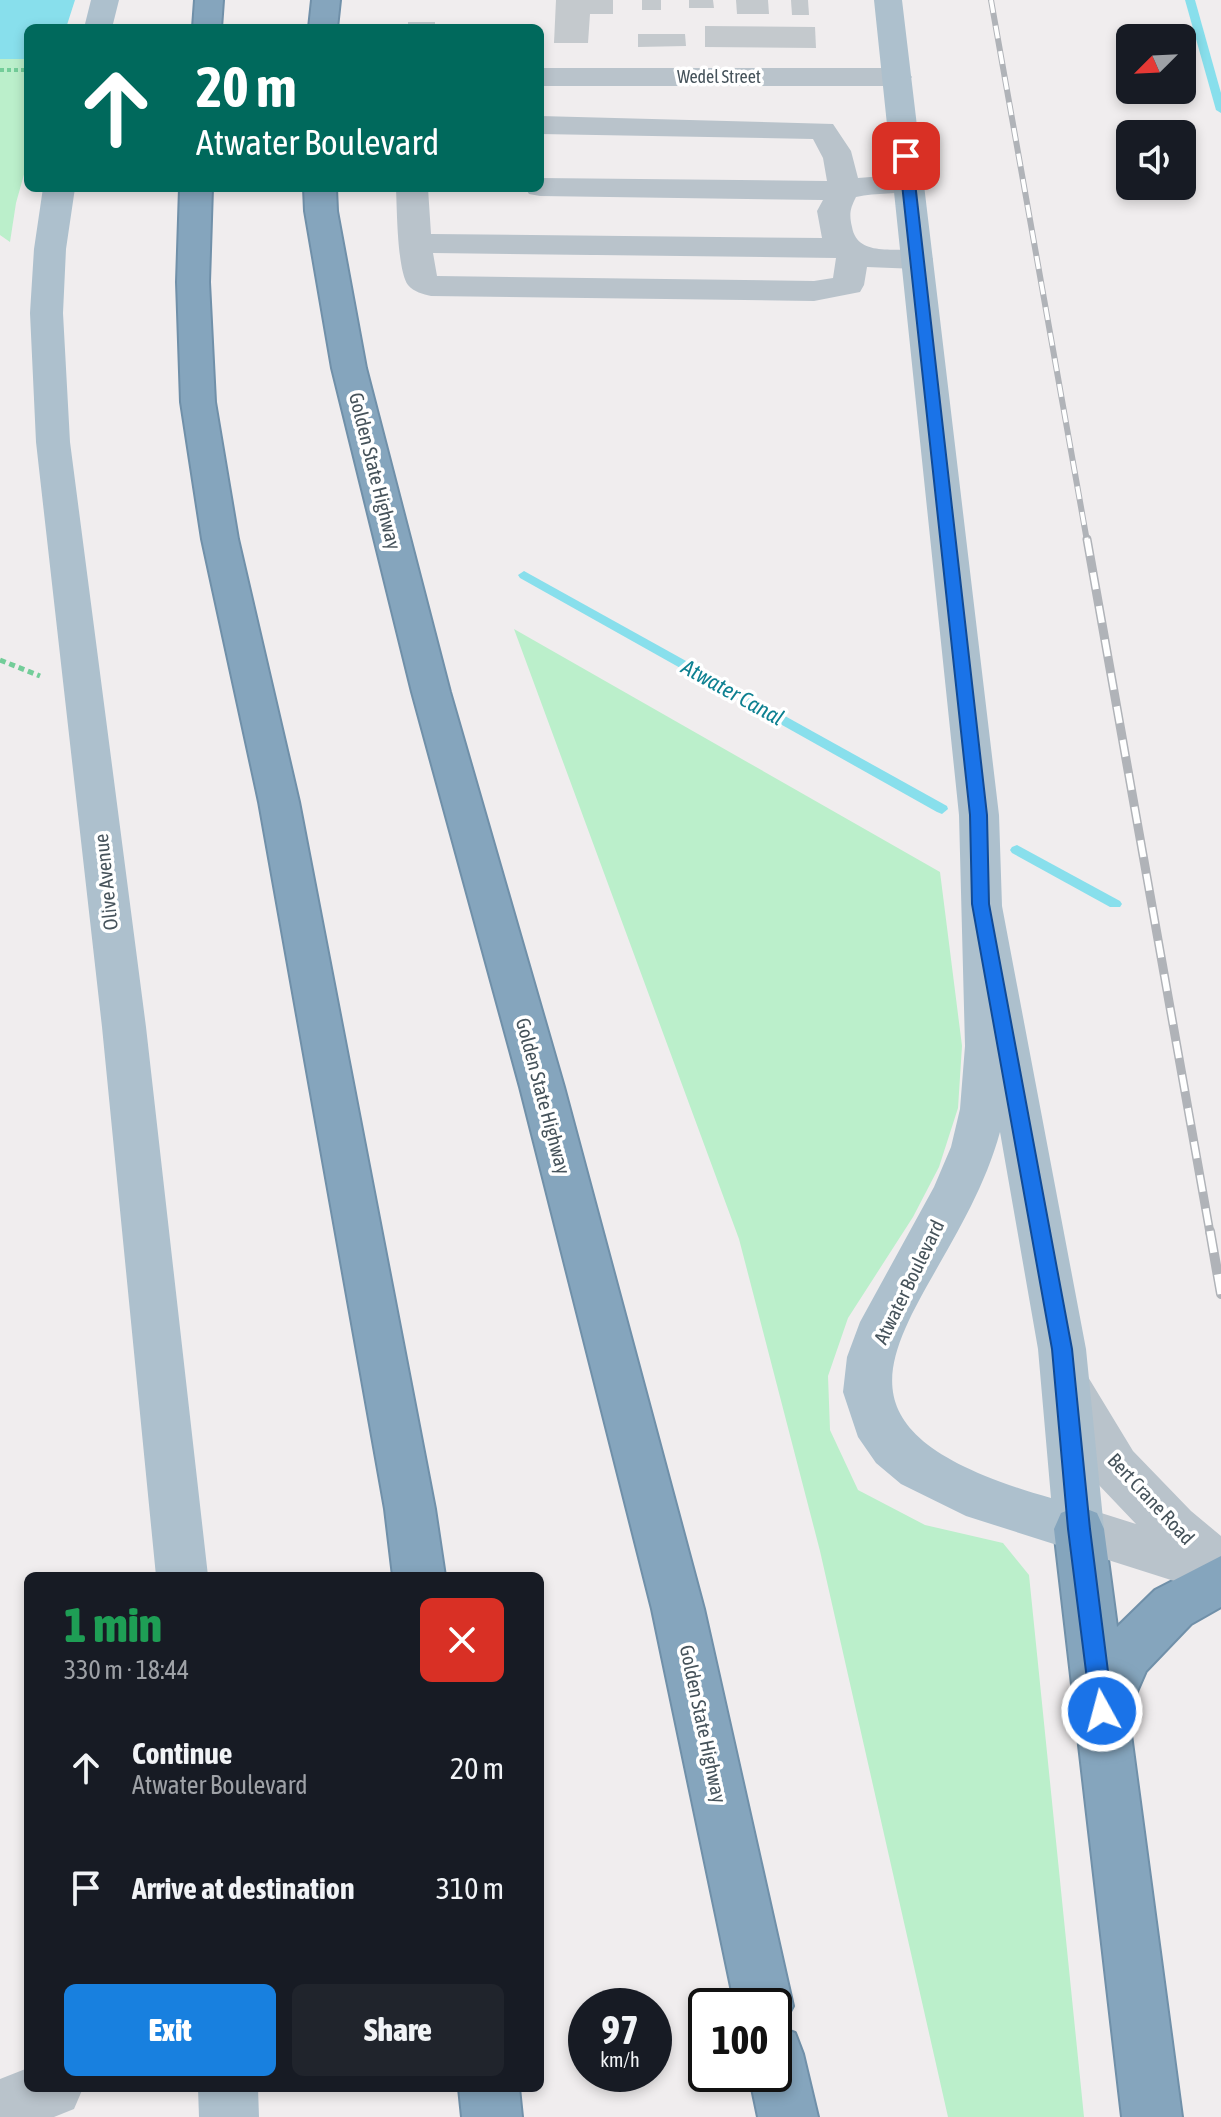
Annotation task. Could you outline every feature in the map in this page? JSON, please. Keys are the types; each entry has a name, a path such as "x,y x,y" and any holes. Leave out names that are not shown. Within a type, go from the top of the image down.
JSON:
{"highway":[{"path":"207,24 209,0"},
{"path":"323,24 326,0"},
{"path":"196,192 193,282 198,402 220,539 282,817 407,1493 418,1572"},
{"name":"Golden State Highway","path":"320,192 349,368 431,692 542,1087 678,1609 760,1988"},
{"path":"1079,1529 1152,2117"},
{"path":"1102,1711 1127,1654 1173,1607 1221,1580"},
{"path":"489,2092 492,2117"},
{"path":"782,2092 788,2117"}],"main road":[{"path":"99,24 105,0"},
{"name":"Atwater Boulevard","path":"888,0 979,815 981,904 989,1073 978,1133 959,1185 886,1320 870,1362 867,1392 873,1415 887,1440 918,1470 1004,1509 1079,1529 1062,1349 981,904"},
{"name":"Olive Avenue","path":"59,192 48,287 53,448 96,787 182,1572"},
{"path":"228,2092 229,2117"}],"street":[{"name":"Wedel Street","path":"544,77 897,77"},
{"path":"412,192 422,281 431,286 471,289 814,291 848,285 849,252 839,243 833,211 843,191 844,176 837,149 822,130 544,125"},
{"path":"544,187 843,191 870,184 909,183"},
{"path":"417,243 849,252 917,259"},
{"name":"Bert Crane Road","path":"1065,1382 1115,1467 1221,1571"},
{"name":"Bert Crane Road","path":"1079,1529 1221,1571"},
{"path":"0,2109 43,2092"}],"path":[{"path":"0,70 24,70"}],"green space":[{"path":"0,59 24,59 24,174 10,242 0,235"},
{"path":"514,629 940,872 962,1046 958,1108 939,1167 913,1217 848,1318 828,1376 830,1430 858,1490 925,1525 1003,1543 1029,1575 1084,2117 948,2117 820,1551 739,1239"}],"water":[{"path":"0,0 75,0 67,24 24,24 24,59 0,59"}],"building":[{"path":"556,0 613,0 613,14 590,14 588,43 554,43"},
{"path":"642,0 661,0 661,10 642,10"},
{"path":"689,0 713,0 714,8 689,8"},
{"path":"736,0 768,0 769,14 737,14"},
{"path":"791,0 808,0 809,15 792,15"},
{"path":"408,22 435,22 435,24"},
{"path":"705,26 815,27 816,48 705,47"},
{"path":"638,34 685,34 686,46 638,47"}],"waterway":[{"path":"1190,0 1221,110"},
{"name":"Atwater Canal","path":"524,575 942,809"},
{"name":"Atwater Canal","path":"1017,850 1115,904"}],"railway":[{"path":"991,0 1087,541"},
{"path":"1087,539 1210,1233"},
{"path":"1210,1231 1221,1294"}],"route":[{"path":"906,156 979,815 981,904 1062,1349 1079,1529 1102,1711"}]}
